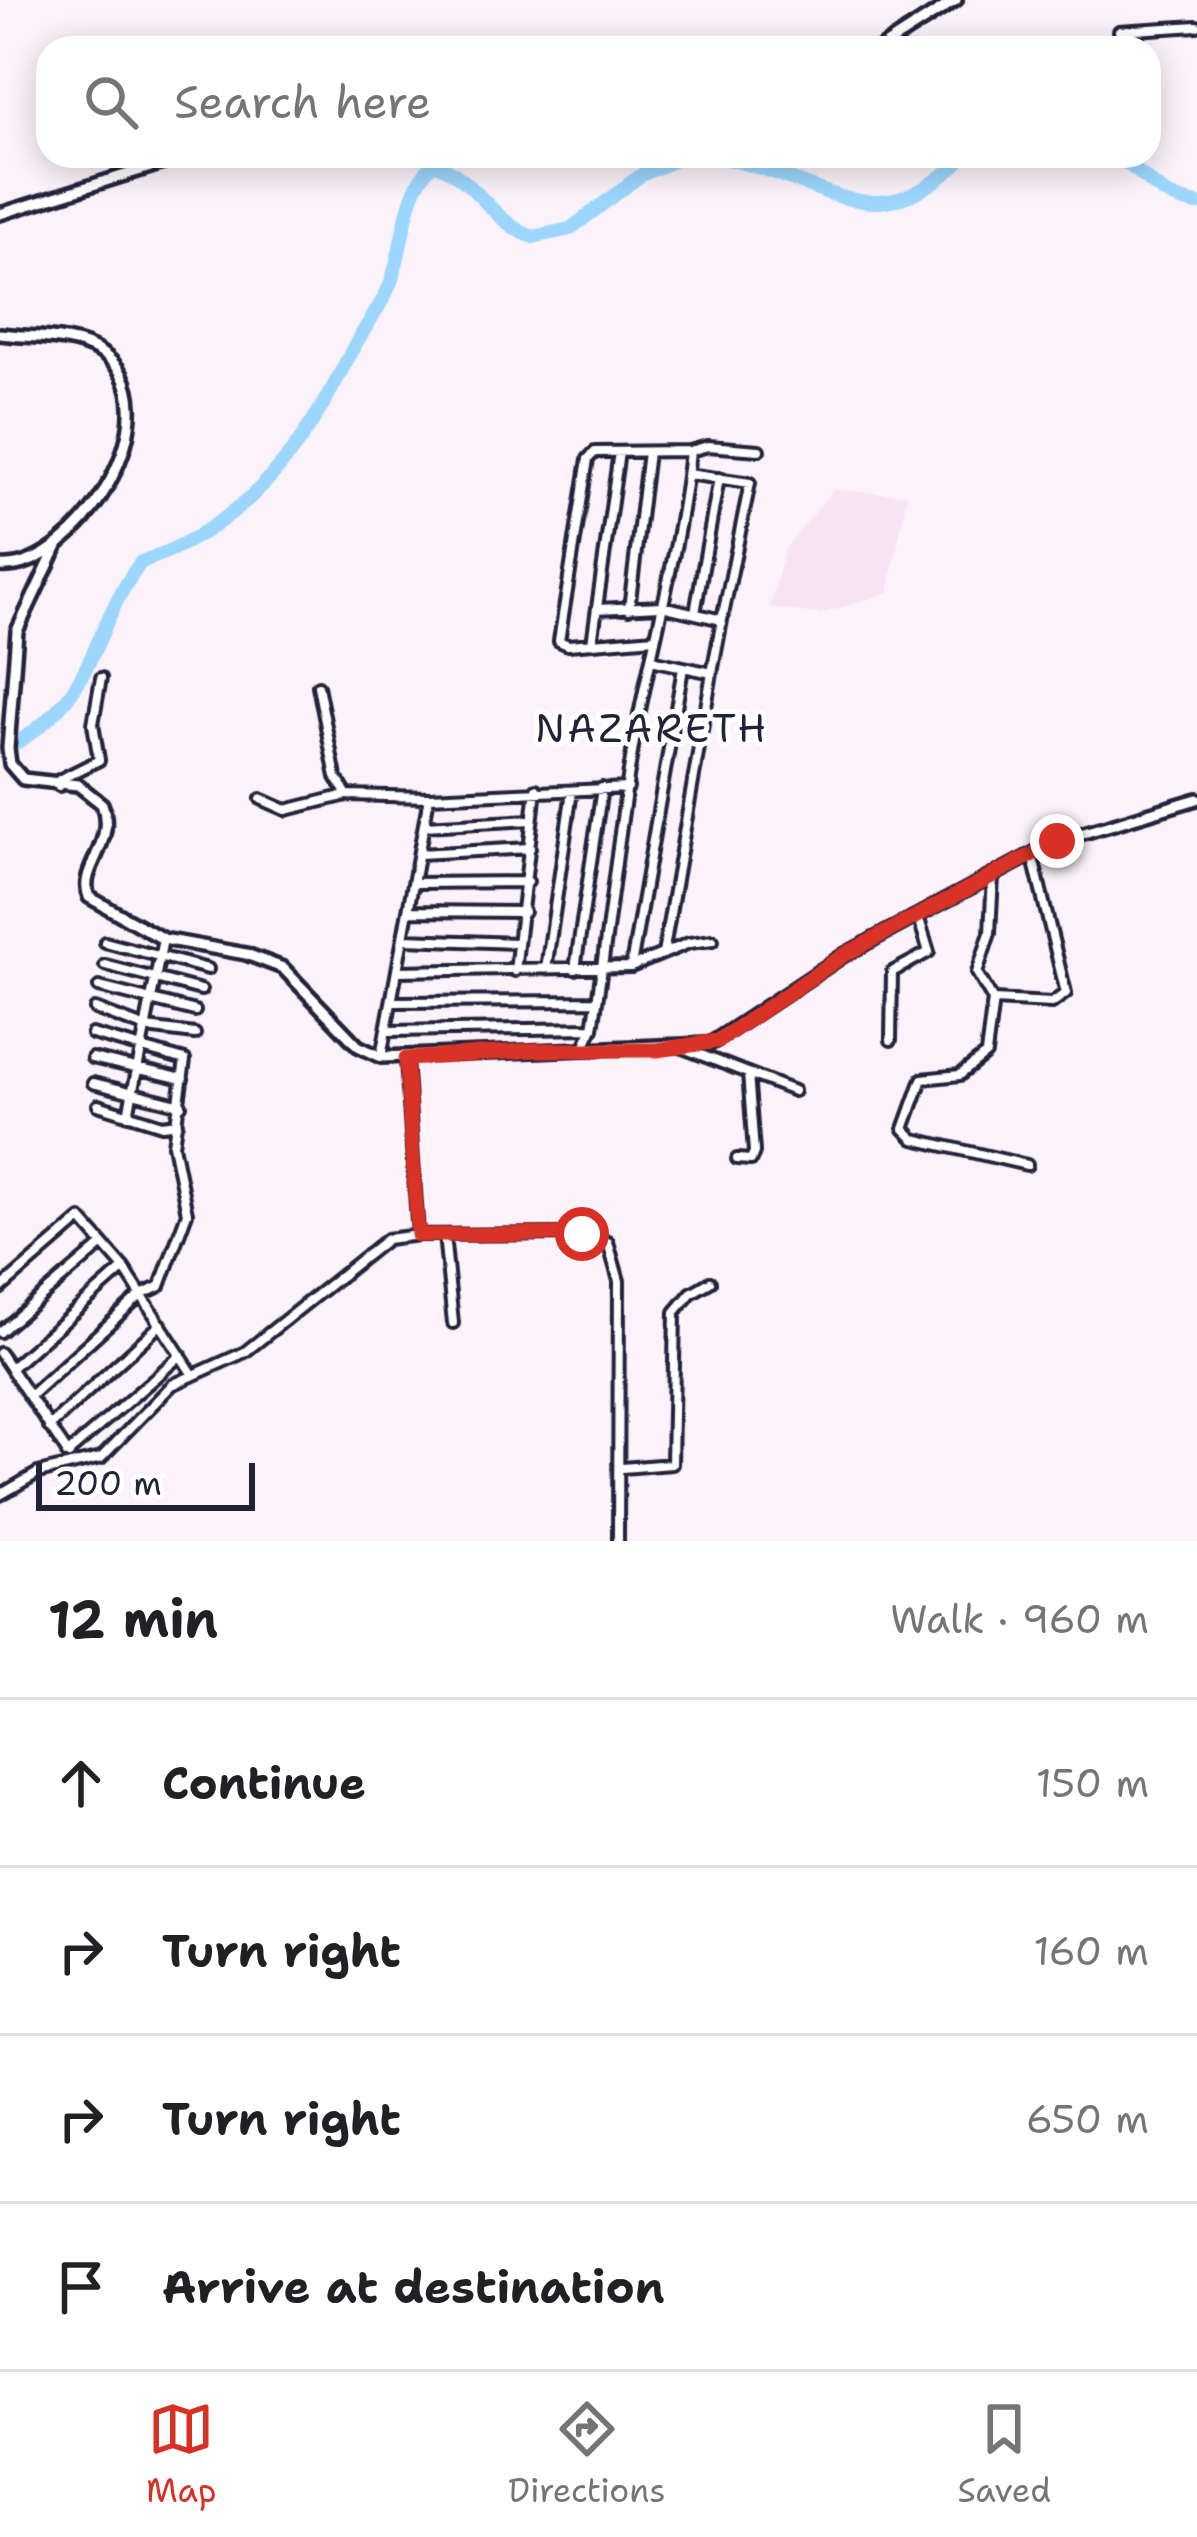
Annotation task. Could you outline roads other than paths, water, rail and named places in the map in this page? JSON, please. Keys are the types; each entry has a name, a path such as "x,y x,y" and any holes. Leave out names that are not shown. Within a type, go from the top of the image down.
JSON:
{"main road":[{"path":"900,36 956,0"},
{"path":"0,214 148,168"},
{"path":"0,334 95,349 116,366 127,386 129,416 122,458 102,496 58,544 16,632 10,764 23,779 84,788 106,817 104,844 86,881 89,898 163,939 246,954 283,968 358,1046 381,1057 683,1048 718,1041 830,964 1032,854 1082,833 1197,800"},
{"path":"0,566 23,564 58,544"}],"street":[{"path":"1119,31 1197,26"},
{"path":"656,638 564,645 558,637 588,460 595,452 690,451 708,446 759,450"},
{"path":"583,1050 593,1028 628,788 690,451"},
{"path":"592,643 620,452"},
{"path":"628,609 648,452"},
{"path":"663,954 750,483 688,474"},
{"path":"694,613 719,478"},
{"path":"597,609 662,606 722,620"},
{"path":"651,661 712,674"},
{"path":"631,967 683,668"},
{"path":"59,787 59,780 99,760 92,731 101,678"},
{"path":"318,686 336,777 347,795"},
{"path":"575,968 602,788"},
{"path":"261,799 286,810 347,795 628,788"},
{"path":"515,971 536,789"},
{"path":"546,969 572,791"},
{"path":"381,1057 429,796"},
{"path":"424,826 531,820"},
{"path":"419,854 530,848"},
{"path":"993,1000 1052,1003 1066,994 1032,854"},
{"path":"993,875 990,933 977,973 993,1000 982,1060 961,1075 922,1079 904,1129 914,1139 1027,1166"},
{"path":"414,883 528,882"},
{"path":"409,910 524,912"},
{"path":"891,1040 892,973 929,952 917,916"},
{"path":"128,1115 163,939"},
{"path":"404,939 517,943"},
{"path":"398,971 631,967 713,940"},
{"path":"105,942 208,969"},
{"path":"105,965 201,990"},
{"path":"99,987 195,1011"},
{"path":"392,1002 597,1001"},
{"path":"95,1009 146,1028 195,1034"},
{"path":"387,1031 593,1028"},
{"path":"30,1396 141,1295 160,1286 185,1222 181,1171 172,1144 185,1060 92,1034"},
{"path":"683,1048 794,1091"},
{"path":"92,1058 183,1079"},
{"path":"406,1059 418,1235"},
{"path":"737,1159 751,1160 754,1152 748,1073"},
{"path":"94,1083 181,1105"},
{"path":"98,1105 178,1123"},
{"path":"0,1289 81,1220 124,1268 193,1375"},
{"path":"0,1495 38,1473 101,1458 172,1385 245,1352 387,1239 582,1234 608,1242 619,1281 622,1468 618,1541"},
{"path":"445,1235 454,1323"},
{"path":"0,1332 103,1244"},
{"path":"10,1368 124,1268"},
{"path":"622,1468 672,1464 675,1312 691,1293 710,1282"},
{"path":"50,1427 161,1324"},
{"path":"0,1353 76,1466"},
{"path":"68,1454 181,1355"}],"waterway":[{"path":"18,742 44,722 79,681 141,562 211,528 267,481 291,453 387,291 410,202 429,168"},
{"path":"445,168 506,222 533,237 570,229 657,168"},
{"path":"759,168 842,197 871,202 901,198 931,184 950,168"},
{"path":"1132,168 1161,191 1197,204"}],"district":[{"name":"NAZARETH","path":"652,728"}]}
